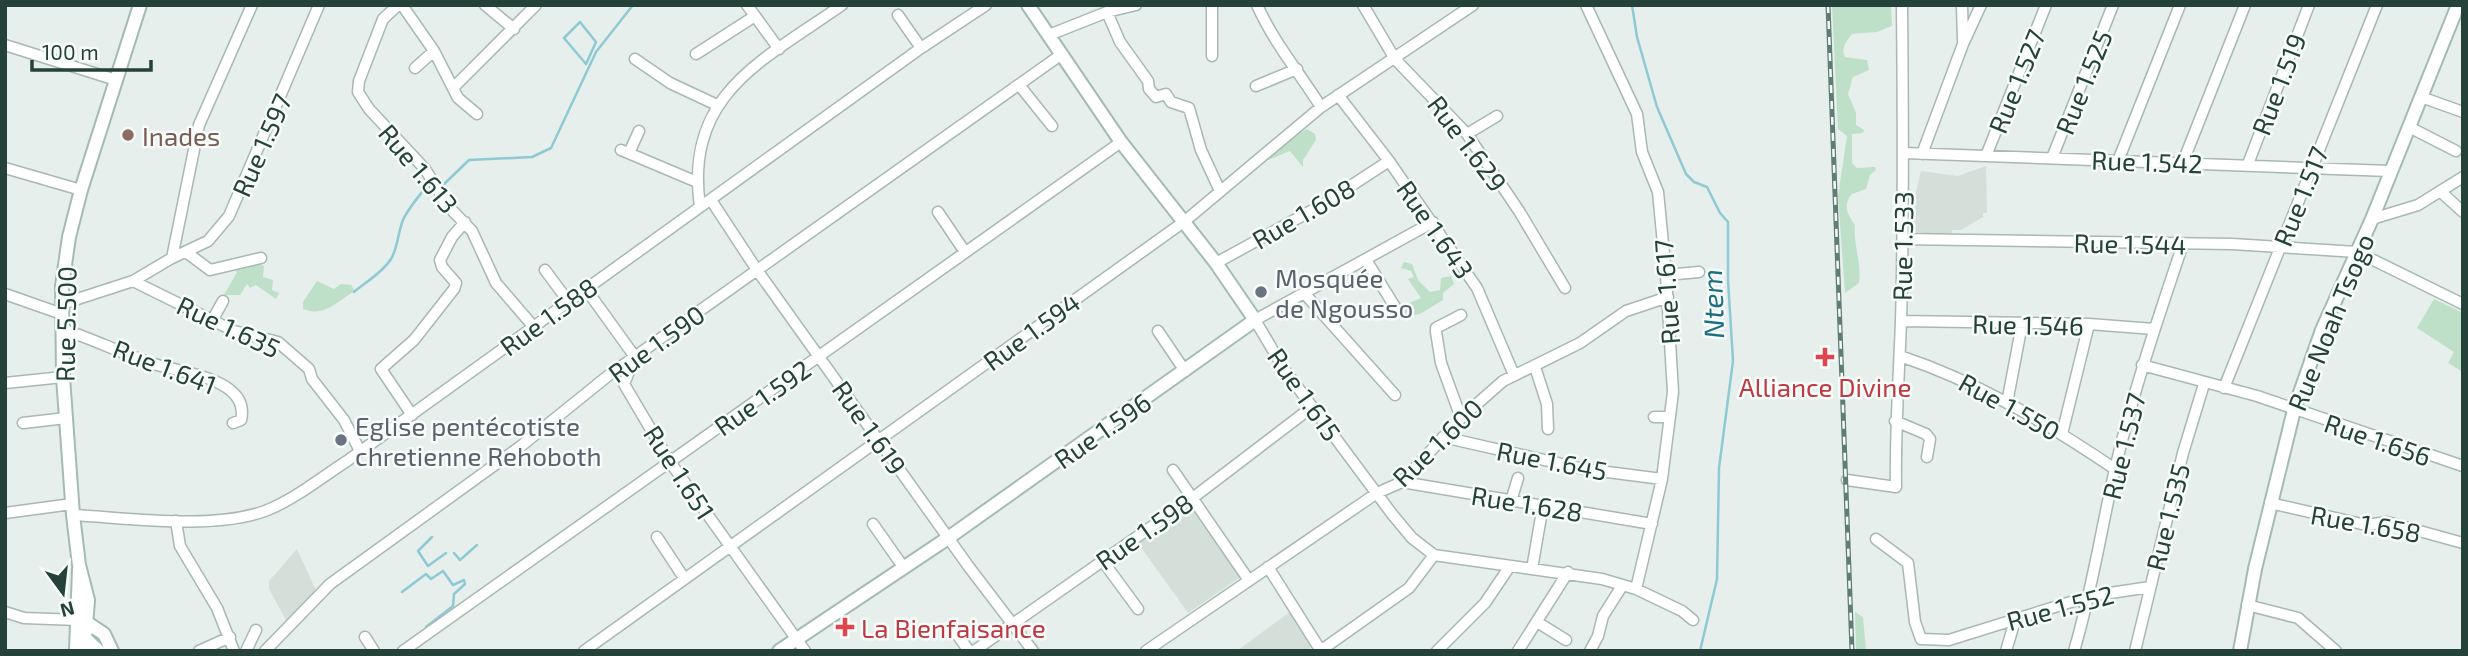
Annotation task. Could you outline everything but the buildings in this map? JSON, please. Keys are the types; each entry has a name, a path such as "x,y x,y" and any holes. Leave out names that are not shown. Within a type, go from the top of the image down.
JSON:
{"main road":[{"name":"Rue 5.500","path":"85,651 82,635 88,600 79,565 73,510 63,377 62,309 69,237 81,190 140,5"},
{"name":"Rue 1.615","path":"1028,5 1121,142 1185,221 1255,320"},
{"name":"Rue Noah Tsogo","path":"2240,651 2247,605 2294,410 2322,330 2372,219 2459,5"},
{"name":"Rue 1.596","path":"779,651 948,538 1255,320"},
{"path":"79,565 83,621 104,634"},
{"path":"88,600 112,651"},
{"path":"76,651 82,635 99,651"}],"street":[{"path":"172,258 200,125 252,5"},
{"name":"Rue 1.597","path":"62,309 133,281 208,241 229,216 319,5"},
{"path":"400,5 434,51 458,98 477,114"},
{"name":"Rue 1.613","path":"400,5 383,19 359,81 358,92 369,109 425,169 448,206 465,222 479,242 496,283 533,326"},
{"path":"485,5 514,29"},
{"path":"454,88 537,5"},
{"path":"747,5 779,49"},
{"path":"700,207 697,182 701,148 717,105 737,79 842,5"},
{"name":"Rue 1.588","path":"5,513 73,510 176,521 208,520 266,510 412,415 921,48 986,5"},
{"path":"1049,35 1107,12 1136,5"},
{"path":"1212,5 1212,56"},
{"path":"1258,5 1270,35 1297,69 1321,107"},
{"name":"Rue 1.629","path":"1363,5 1395,59 1466,134 1520,211 1565,288"},
{"name":"Rue 1.594","path":"584,651 728,545 1185,221 1321,107 1473,5"},
{"name":"Rue 1.617","path":"1586,5 1637,114 1644,159 1658,192 1668,297 1673,392 1662,479 1636,589"},
{"name":"Rue 1.533","path":"1847,480 1896,487 1895,421 1903,239 1902,5"},
{"path":"1962,5 1963,44"},
{"path":"1922,154 1963,44 1981,5"},
{"name":"Rue 1.527","path":"1986,156 2046,5"},
{"name":"Rue 1.525","path":"2052,158 2113,5"},
{"path":"2118,160 2180,5"},
{"path":"2183,162 2245,5"},
{"name":"Rue 1.519","path":"2248,164 2309,5"},
{"name":"Rue 1.517","path":"2224,388 2377,5"},
{"path":"1107,12 1120,42 1148,81 1149,89 1156,97 1166,94 1171,102 1189,108 1202,150 1220,191"},
{"path":"898,15 921,48"},
{"path":"696,54 755,16"},
{"path":"5,45 116,80"},
{"path":"415,68 434,51"},
{"name":"Rue 1.590","path":"265,651 330,584 521,446 635,357 1062,54"},
{"path":"635,59 670,83 717,105"},
{"path":"1256,86 1297,69"},
{"path":"1020,86 1052,126"},
{"name":"Rue 1.643","path":"1338,95 1433,222 1486,304 1514,375"},
{"path":"2421,97 2463,112"},
{"path":"1466,134 1497,116"},
{"path":"2409,127 2456,151"},
{"path":"639,131 625,151 697,182"},
{"name":"Rue 1.592","path":"403,651 1121,142"},
{"name":"Rue 1.542","path":"1904,153 2312,166 2390,171"},
{"name":"Rue 1.608","path":"1216,263 1320,206 1389,161"},
{"path":"5,168 81,190"},
{"path":"2372,219 2400,212 2441,192 2463,177"},
{"path":"2441,192 2463,212"},
{"name":"Rue 1.619","path":"711,200 757,270 948,538 1033,651"},
{"path":"938,212 965,252"},
{"path":"412,415 380,369 414,340 454,289 456,283 442,267 440,260 452,237 465,222"},
{"name":"Rue 1.596","path":"1255,320 1433,222"},
{"name":"Rue 1.544","path":"1903,239 2183,244 2357,252"},
{"name":"Rue 1.537","path":"2074,651 2090,596 2115,469 2142,365 2183,244"},
{"path":"186,252 210,270 261,258"},
{"path":"2357,252 2463,304"},
{"path":"1366,260 1395,307"},
{"path":"545,270 568,301"},
{"path":"1666,275 1699,272"},
{"name":"Rue 1.635","path":"133,281 233,331 278,342 309,369 312,379 344,420 360,451"},
{"path":"586,289 635,357"},
{"path":"1304,293 1395,395"},
{"path":"5,294 62,309"},
{"name":"Rue 1.600","path":"1146,651 1248,579 1377,494 1402,482 1461,418 1493,388 1580,343 1626,310 1668,297"},
{"path":"213,319 223,301"},
{"path":"1461,315 1436,328 1436,332 1441,363 1461,418"},
{"name":"Rue 1.615","path":"1255,320 1284,369 1377,494 1412,538 1434,555"},
{"name":"Rue 1.546","path":"1901,321 2089,324 2154,329"},
{"path":"2007,403 2022,324"},
{"path":"2062,434 2089,324"},
{"name":"Rue 1.641","path":"62,329 157,365 188,370 219,382 238,399 241,419 233,423"},
{"path":"1158,331 1185,371"},
{"name":"Rue 1.550","path":"1899,356 1948,372 2062,434 2115,469"},
{"name":"Rue 1.651","path":"635,357 624,384 670,461 805,651"},
{"name":"Rue 1.656","path":"2142,365 2294,410 2463,466"},
{"path":"1535,367 1547,404 1548,429"},
{"path":"5,383 63,377"},
{"name":"Rue 1.535","path":"2135,651 2204,384"},
{"name":"Rue 1.598","path":"974,651 1194,496 1312,407"},
{"path":"1654,417 1670,416"},
{"path":"23,423 66,418"},
{"path":"1895,421 1926,434 1930,439 1927,457"},
{"name":"Rue 1.645","path":"1443,437 1584,469 1662,479"},
{"path":"1173,470 1194,496 1248,579"},
{"path":"1511,501 1518,478"},
{"name":"Rue 1.628","path":"1402,482 1652,524"},
{"name":"Rue 1.658","path":"2270,503 2365,525 2387,522 2463,543"},
{"path":"1532,569 1543,505"},
{"path":"176,521 180,546 217,608 234,651"},
{"path":"873,524 904,568"},
{"path":"657,537 684,578"},
{"path":"1876,539 1908,563 1915,622 1921,639 1949,640 1945,651"},
{"path":"1268,567 1320,651 1409,588 1434,555 1568,572 1636,589 1682,611 1693,620"},
{"path":"1102,559 1138,609"},
{"path":"1437,651 1485,603 1510,566"},
{"path":"1518,651 1568,572"},
{"path":"1590,651 1603,616 1622,586"},
{"name":"Rue 1.552","path":"1949,640 2015,617 2090,596 2150,587"},
{"path":"2247,605 2298,618 2336,651"},
{"path":"5,612 24,618 83,621"},
{"path":"2006,651 2015,617"},
{"path":"1537,622 1566,640"},
{"path":"246,651 256,630"},
{"path":"954,630 969,651"},
{"path":"199,651 230,637"},
{"path":"365,637 374,651"}],"shaded area":[{"path":"1986,166 1987,213 1983,213 1983,217 1961,230 1952,230 1951,237 1911,231 1911,212 1921,171 1958,176"},
{"path":"1195,504 1242,576 1188,613 1140,546 1141,542"},
{"path":"297,549 318,595 287,622 269,589 269,581"},
{"path":"1294,609 1318,643 1306,651 1238,650"}],"green space":[{"path":"1832,5 1891,5 1892,26 1877,32 1852,34 1844,48 1845,57 1867,60 1869,70 1853,77 1848,94 1856,113 1856,125 1864,130 1863,133 1852,134 1852,163 1857,168 1875,167 1876,170 1870,175 1866,189 1852,194 1847,202 1848,214 1855,225 1860,276 1859,283 1845,293 1838,196 1847,136 1838,129"},
{"path":"1307,129 1315,134 1316,140 1303,160 1303,167 1290,151 1268,160 1275,147"},
{"path":"1404,262 1412,264 1418,280 1430,292 1440,290 1441,278 1451,276 1454,284 1443,293 1443,300 1420,314 1393,319 1376,269 1402,306 1421,298 1408,279 1414,277 1411,271 1401,268"},
{"path":"255,263 264,266 263,277 273,280 272,290 279,293 276,299 256,285 250,288 247,284 240,295 224,295 237,272 232,267"},
{"path":"317,281 334,289 341,284 351,285 355,291 325,310 303,309 303,302"},
{"path":"2434,299 2463,313 2463,372 2448,363 2454,352 2417,328"},
{"path":"1855,612 1863,617 1866,651 1856,651"}],"waterway":[{"path":"440,188 469,160 532,157 551,148 596,52 633,5"},
{"name":"Ntem","path":"1632,5 1637,37 1657,107 1686,174 1694,182 1707,187 1720,213 1728,222 1733,361 1719,468 1717,579 1700,651"},
{"path":"580,22 596,42 586,64 564,38 580,22"},
{"path":"354,292 388,264 396,248 405,216 431,183"},
{"path":"432,537 418,551 428,566 446,553"},
{"path":"454,553 460,560 477,545"},
{"path":"402,592 426,574 431,579 443,571 453,585 464,580 465,584 454,594 453,606 426,627"}],"railway":[{"path":"1828,5 1852,651"}],"place":[{"name":"Inades","path":"128,135"},
{"name":"Mosquée de Ngousso","path":"1261,292"},
{"name":"Alliance Divine","path":"1825,357"},
{"name":"Eglise pentécotiste chretienne Rehoboth","path":"341,440"},
{"name":"La Bienfaisance","path":"845,627"}]}
